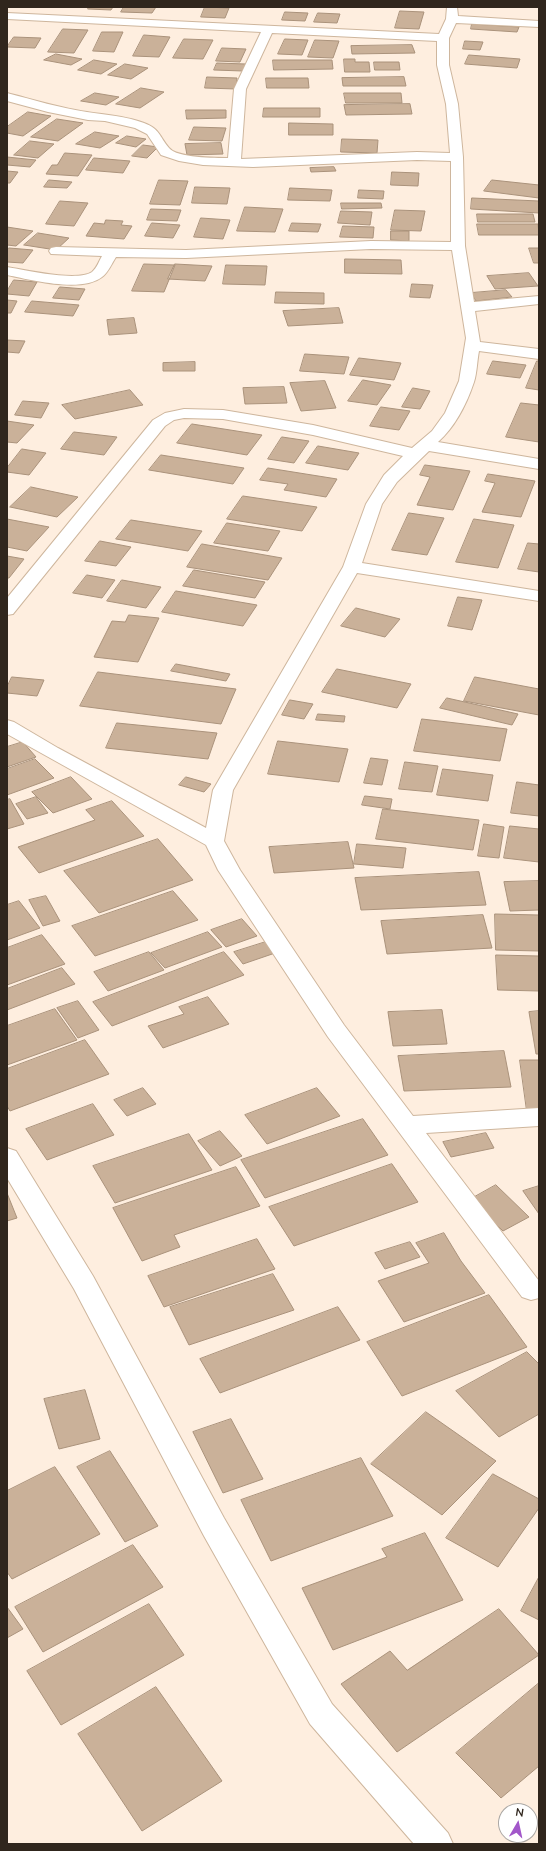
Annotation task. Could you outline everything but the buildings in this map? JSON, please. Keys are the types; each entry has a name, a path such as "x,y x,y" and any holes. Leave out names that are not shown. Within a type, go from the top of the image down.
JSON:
{"street":[{"path":"214,841 223,790 352,567 374,504 390,479 420,449 438,434 453,413 467,381 473,338 458,246 457,157 452,104 443,65 443,38 452,13 539,24"},
{"path":"7,16 443,38"},
{"path":"234,162 240,89 268,29"},
{"path":"7,97 74,113 127,121 152,131 165,152 179,157 203,161 286,162 417,156 457,157"},
{"path":"56,251 186,254 371,245 458,246"},
{"path":"7,271 28,275 80,280 97,274 111,253"},
{"path":"467,307 539,300"},
{"path":"472,346 539,354"},
{"path":"7,610 159,423 167,417 177,414 198,413 232,416 300,426 420,449 539,464"},
{"path":"352,567 539,596"},
{"path":"7,726 51,752 214,841 229,870 336,1030 531,1290"},
{"path":"407,1125 539,1117"},
{"path":"7,1157 84,1283 214,1527 321,1714 436,1844"}]}
